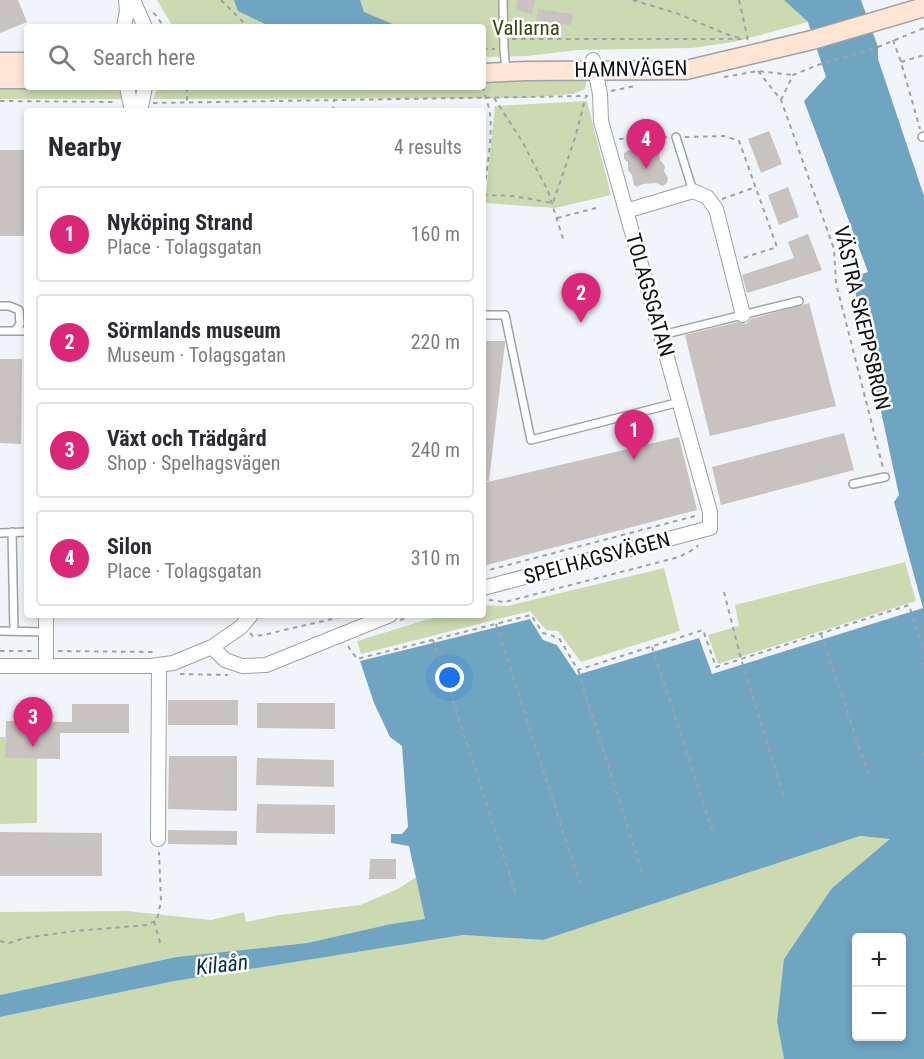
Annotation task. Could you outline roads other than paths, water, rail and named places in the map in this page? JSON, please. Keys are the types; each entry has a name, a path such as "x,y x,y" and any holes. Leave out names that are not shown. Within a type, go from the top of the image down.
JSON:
{"main road":[{"path":"868,18 910,0"},
{"path":"868,18 924,7"},
{"name":"HAMNVÄGEN","path":"486,61 686,70 811,37 868,18"},
{"path":"0,62 24,62"},
{"path":"0,79 24,79"}],"street":[{"path":"125,24 126,0"},
{"path":"134,0 144,24"},
{"name":"TOLAGSGATAN","path":"594,66 593,95 710,512 710,528"},
{"path":"128,90 136,107"},
{"path":"136,107 144,90"},
{"path":"626,212 693,191 707,197 716,209 742,315"},
{"name":"SPELHAGSVÄGEN","path":"486,587 710,528"},
{"path":"46,618 46,666"},
{"path":"0,666 46,666 158,659 173,663 212,648 241,627 248,618"},
{"path":"212,648 225,660 242,666 266,665 382,618"},
{"path":"158,659 158,839"}],"lane":[{"path":"503,0 505,62"},
{"path":"676,137 693,191"},
{"path":"662,335 799,301"},
{"path":"0,306 20,310 20,324 15,331"},
{"path":"486,315 505,315 531,440 680,402"},
{"path":"0,331 24,331"},
{"path":"853,484 885,477"},
{"path":"12,532 14,631"},
{"path":"0,533 24,532"},
{"path":"0,631 46,632"}],"water":[{"path":"234,0 360,0 364,12 393,24 265,24 238,11"},
{"name":"Kilaån","path":"784,0 861,0 878,47 878,59 924,196 924,1059 784,1059 777,1022 784,959 832,888 890,839 860,836 543,940 463,935 175,981 0,1017 0,995 176,957 307,943 391,924 425,919 409,846 391,843 391,834 402,834 408,827 402,746 390,737 374,703 360,661 530,619 543,640 557,645 577,675 699,638 712,674 923,608 894,502 899,495 852,277 868,272 804,101 826,77 808,22"}],"place":[{"name":"Silon","path":"646,169"},
{"name":"Sörmlands museum","path":"581,323"},
{"name":"Nyköping Strand","path":"634,460"},
{"name":"Växt och Trädgård","path":"33,747"}],"park label":[{"name":"Vallarna","path":"526,28"}]}
